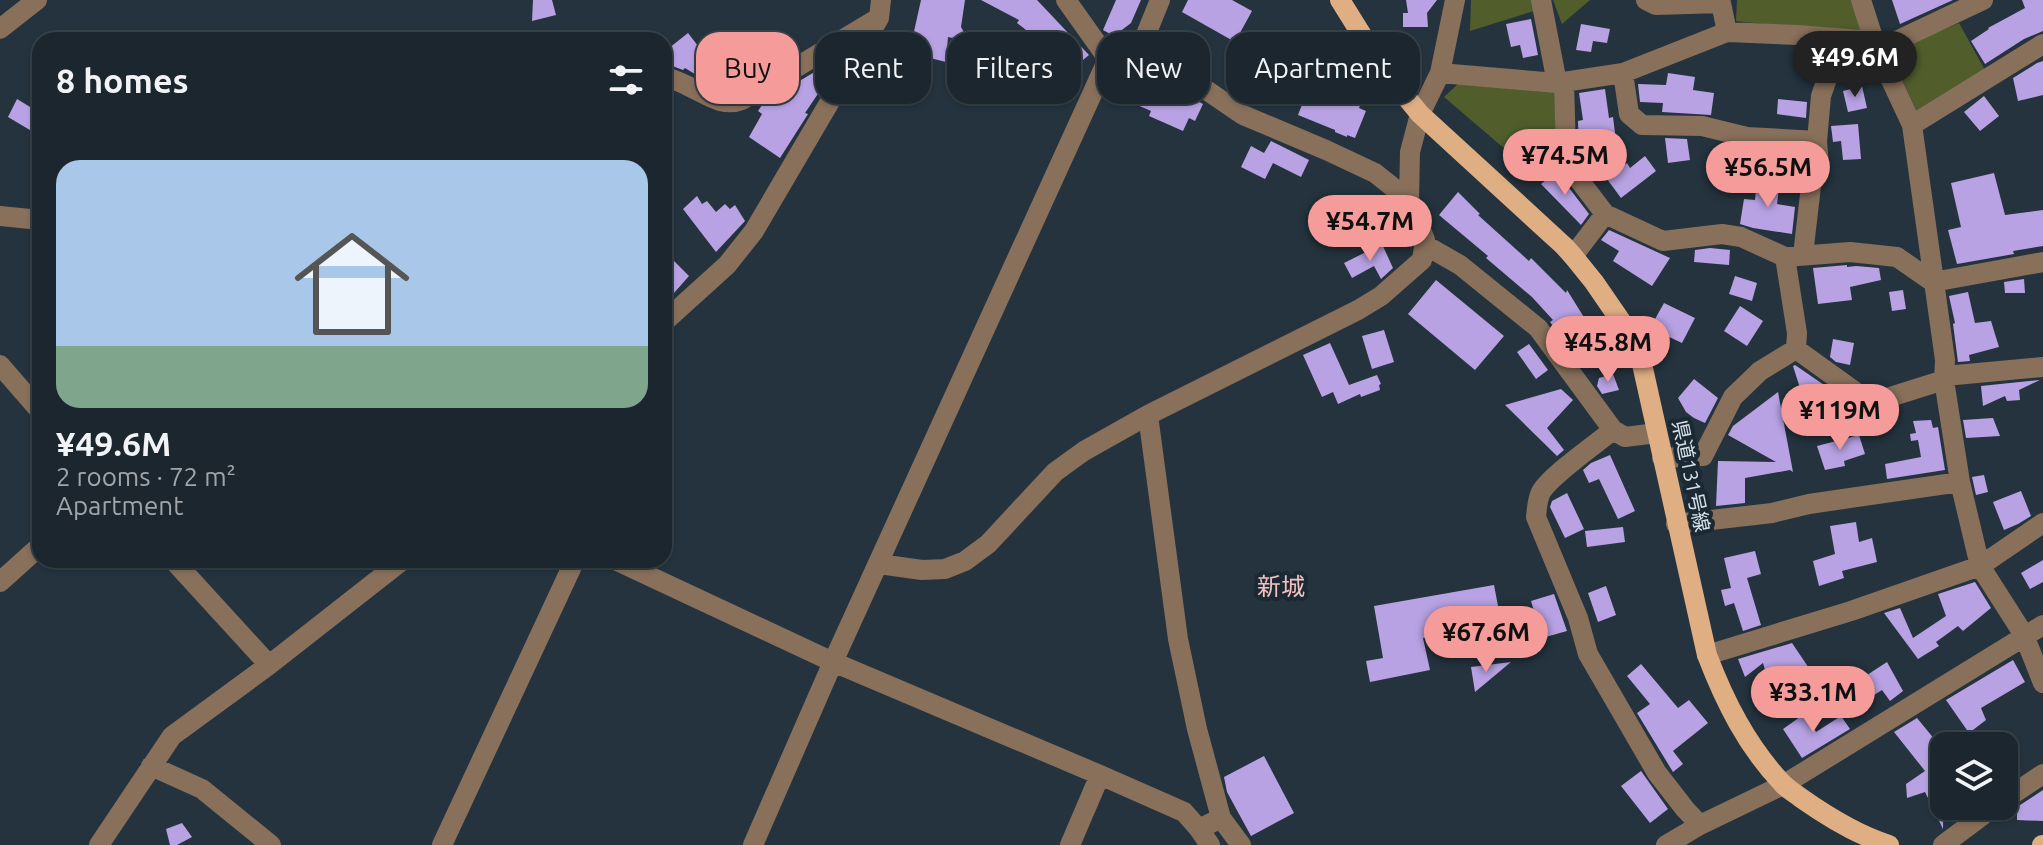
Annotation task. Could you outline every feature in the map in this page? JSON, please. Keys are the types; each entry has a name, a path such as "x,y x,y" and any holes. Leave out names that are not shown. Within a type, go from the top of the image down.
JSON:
{"main road":[{"name":"県道131号線","path":"1340,0 1383,69 1420,114 1573,256 1627,330 1642,364 1707,655 1722,694 1747,739 1783,785 1824,814 1872,840 1889,845"}],"street":[{"path":"0,29 37,0"},
{"path":"1066,0 1097,44"},
{"path":"1147,32 1160,0"},
{"path":"879,564 922,570 945,569 965,561 988,544 1055,472 1084,451 1148,415 1358,310 1381,296 1422,260 1425,240 1409,200 1410,152 1420,114 1440,73 1455,0"},
{"path":"1541,0 1561,82 1566,152 1573,172 1605,214 1663,241 1722,234 1741,237 1794,256 1850,252 1897,257 1933,282 2043,262"},
{"path":"1646,0 1656,5 1721,3 1727,32"},
{"path":"1861,0 1875,45 1912,125 1960,482 1980,566 2024,635 2043,683"},
{"path":"1440,73 1561,82 1623,73 1727,32 1797,35 1875,45 1982,0"},
{"path":"672,79 714,100 733,104 880,9"},
{"path":"672,315 727,265 754,231 880,9"},
{"path":"1912,125 2043,44"},
{"path":"1796,349 1794,256 1819,166 1817,141 1821,96 1829,73 1840,64"},
{"path":"1623,73 1629,114 1642,125 1702,126 1747,137 1817,141"},
{"path":"753,845 833,662 1097,83"},
{"path":"1210,92 1243,115 1375,173 1409,200"},
{"path":"1573,256 1605,214"},
{"path":"0,216 32,219"},
{"path":"1425,245 1460,265 1538,328 1613,430 1625,437 1657,433"},
{"path":"1796,349 1871,403 1945,378 2043,367"},
{"path":"1662,458 1703,456 1733,397 1760,371 1796,349"},
{"path":"0,365 32,402"},
{"path":"1148,415 1178,639 1197,729 1221,818 1241,845"},
{"path":"1613,430 1550,481 1541,492 1536,517 1578,618 1588,654 1657,773 1700,825"},
{"path":"1676,524 1772,513 1809,504 1960,482"},
{"path":"1707,655 1851,611 1980,566 2043,523"},
{"path":"0,582 32,553"},
{"path":"180,568 269,665"},
{"path":"103,843 172,736 393,568"},
{"path":"442,845 571,568"},
{"path":"632,568 833,662 1184,812 1204,837 1221,818"},
{"path":"1666,845 1783,785 2043,625"},
{"path":"151,766 202,789 271,845"},
{"path":"2018,791 2043,774"},
{"path":"1070,845 1100,775"},
{"path":"1943,845 1976,820"}],"green space":[{"path":"1471,0 1534,0 1537,10 1470,31"},
{"path":"1553,0 1590,0 1562,24"},
{"path":"1737,0 1854,0 1866,35 1736,21"},
{"path":"1959,23 1986,72 1918,114 1889,52"},
{"path":"1458,84 1556,92 1558,164 1540,179 1444,97"}],"building":[{"path":"533,0 552,0 556,15 532,21"},
{"path":"921,0 965,0 961,27 964,32 947,32 946,62 931,58 931,32 914,32"},
{"path":"981,0 1037,0 1067,32 1029,32 1017,23 1019,20"},
{"path":"1116,0 1141,0 1131,23 1119,32 1103,30"},
{"path":"1188,0 1232,0 1252,11 1240,32 1226,32 1226,37 1182,12"},
{"path":"1406,0 1437,0 1427,13 1428,27 1403,27 1403,13 1408,13"},
{"path":"1892,0 1953,0 1900,24"},
{"path":"2022,0 2043,0 2043,31 2024,39 1985,64 1971,41 2025,8"},
{"path":"1531,19 1538,55 1523,58 1520,45 1511,47 1506,24"},
{"path":"1581,24 1610,29 1607,43 1593,41 1591,52 1576,50"},
{"path":"688,33 696,43 696,75 685,68 672,66 672,46"},
{"path":"1081,47 1089,55 1081,62"},
{"path":"2043,61 2043,95 2018,101 2013,78"},
{"path":"815,72 815,98 780,158 749,137 762,114 758,111 763,104 799,104 799,81"},
{"path":"1668,73 1695,77 1693,90 1714,93 1711,115 1662,112 1663,103 1640,102 1638,84 1666,85"},
{"path":"1862,86 1867,108 1848,112 1843,91"},
{"path":"1605,89 1609,118 1613,117 1618,157 1583,161 1579,150 1578,121 1583,120 1579,93"},
{"path":"1984,96 1999,116 1980,131 1964,112"},
{"path":"17,99 32,108 32,131 8,117"},
{"path":"1778,99 1807,102 1806,118 1777,114"},
{"path":"1135,104 1203,104 1195,121 1189,118 1183,131 1149,116 1151,111"},
{"path":"1302,104 1361,104 1359,108 1366,111 1355,138 1298,115"},
{"path":"1858,124 1861,159 1843,160 1841,141 1833,142 1831,126"},
{"path":"1665,138 1687,139 1690,160 1668,163"},
{"path":"1271,141 1309,160 1301,177 1273,163 1265,179 1241,167 1251,146 1264,153"},
{"path":"1783,152 1797,153 1796,161 1806,162 1801,176 1781,174"},
{"path":"1645,156 1656,171 1621,198 1607,179 1627,163 1630,168"},
{"path":"1558,170 1589,214 1581,225 1541,184"},
{"path":"1994,173 2005,215 2043,210 2043,246 1957,264 1948,230 1961,227 1951,183"},
{"path":"1757,178 1780,181 1777,204 1795,207 1792,234 1740,224 1744,199 1755,200"},
{"path":"1458,192 1478,215 1529,261 1531,258 1566,293 1567,290 1600,343 1578,358 1550,322 1553,320 1532,297 1439,215"},
{"path":"697,196 702,204 707,201 716,212 725,204 730,209 735,205 745,221 716,252 683,209"},
{"path":"1609,230 1670,258 1652,286 1613,261 1619,251 1601,240"},
{"path":"1382,244 1393,268 1381,279 1374,266 1352,278 1344,263"},
{"path":"1695,250 1730,250 1729,265 1694,262"},
{"path":"672,259 689,276 674,293 672,291"},
{"path":"1847,265 1879,268 1881,280 1850,287 1852,300 1818,304 1813,268"},
{"path":"1735,276 1757,283 1752,301 1729,294"},
{"path":"2024,279 2025,293 2005,293 2004,282"},
{"path":"1436,280 1504,336 1475,370 1408,314"},
{"path":"1903,290 1906,309 1892,311 1889,292"},
{"path":"1968,292 1975,323 1991,321 1999,347 1969,355 1970,361 1958,362 1949,296"},
{"path":"1664,303 1695,318 1682,343 1650,328"},
{"path":"1740,306 1763,321 1747,346 1724,331"},
{"path":"1384,330 1394,362 1372,369 1362,336"},
{"path":"1833,339 1854,343 1850,365 1836,362 1830,357"},
{"path":"1330,343 1349,385 1377,375 1380,390 1361,397 1360,394 1338,404 1333,392 1322,397 1303,355"},
{"path":"1529,344 1548,370 1536,379 1517,352"},
{"path":"1793,366 1827,387 1816,402 1811,399 1806,407"},
{"path":"1613,374 1619,390 1602,394 1597,386 1599,378"},
{"path":"1694,379 1718,398 1705,423 1686,412 1678,398"},
{"path":"2040,380 2019,390 2020,400 2007,401 2005,396 1983,406 1981,386"},
{"path":"1561,389 1573,400 1547,428 1564,450 1557,456 1505,405"},
{"path":"1778,392 1793,472 1745,478 1745,503 1716,506 1718,461 1776,462 1728,435 1733,426"},
{"path":"1993,418 2000,436 1966,438 1963,420"},
{"path":"1931,420 1933,428 1938,427 1945,470 1887,479 1885,464 1921,457 1918,440 1911,441 1910,434 1916,433 1913,421"},
{"path":"1859,435 1865,454 1844,461 1845,466 1825,470 1817,446"},
{"path":"1610,455 1635,511 1618,519 1599,479 1589,483 1583,470"},
{"path":"1984,475 1988,492 1976,495 1972,477"},
{"path":"2021,491 2031,516 2004,530 1993,502"},
{"path":"1567,493 1584,529 1565,538 1550,507 1552,501"},
{"path":"1856,522 1859,542 1872,538 1877,562 1842,571 1844,578 1819,586 1813,561 1835,554 1830,526"},
{"path":"1623,527 1625,542 1587,547 1585,531"},
{"path":"1755,551 1761,574 1747,578 1761,625 1743,631 1734,603 1725,606 1721,590 1731,588 1724,558"},
{"path":"2043,560 2043,582 2030,589 2021,573"},
{"path":"1975,582 1991,608 1963,631 1958,626 1936,642 1939,646 1918,659 1884,613 1900,608 1913,638 1946,616 1938,594"},
{"path":"1494,585 1504,637 1487,640 1485,627 1423,638 1430,670 1370,682 1366,661 1383,658 1374,606"},
{"path":"1606,586 1616,615 1598,622 1588,593"},
{"path":"1554,594 1567,631 1542,638 1531,601"},
{"path":"1792,643 1821,686 1792,697 1788,682 1777,686 1774,677 1768,680 1763,663 1745,677 1738,659"},
{"path":"2013,660 2025,682 1981,708 1986,720 1970,732 1946,700"},
{"path":"1511,662 1475,692 1471,667"},
{"path":"1887,662 1903,691 1890,701 1882,690 1857,706 1847,680 1861,673 1864,677"},
{"path":"1641,664 1678,708 1689,700 1708,723 1673,751 1683,764 1673,772 1637,713 1650,704 1627,676"},
{"path":"1807,712 1816,732 1841,716 1850,729 1802,758 1783,729"},
{"path":"1917,718 1930,734 1930,802 1925,792 1907,798 1906,784 1925,771 1894,732"},
{"path":"1264,756 1294,813 1251,836 1227,792 1224,777"},
{"path":"1641,771 1668,809 1650,823 1621,786"},
{"path":"2043,790 2043,821 2017,820 2018,806"},
{"path":"182,823 192,837 170,845 166,829"}],"district":[{"name":"新城","path":"1281,587"}]}
